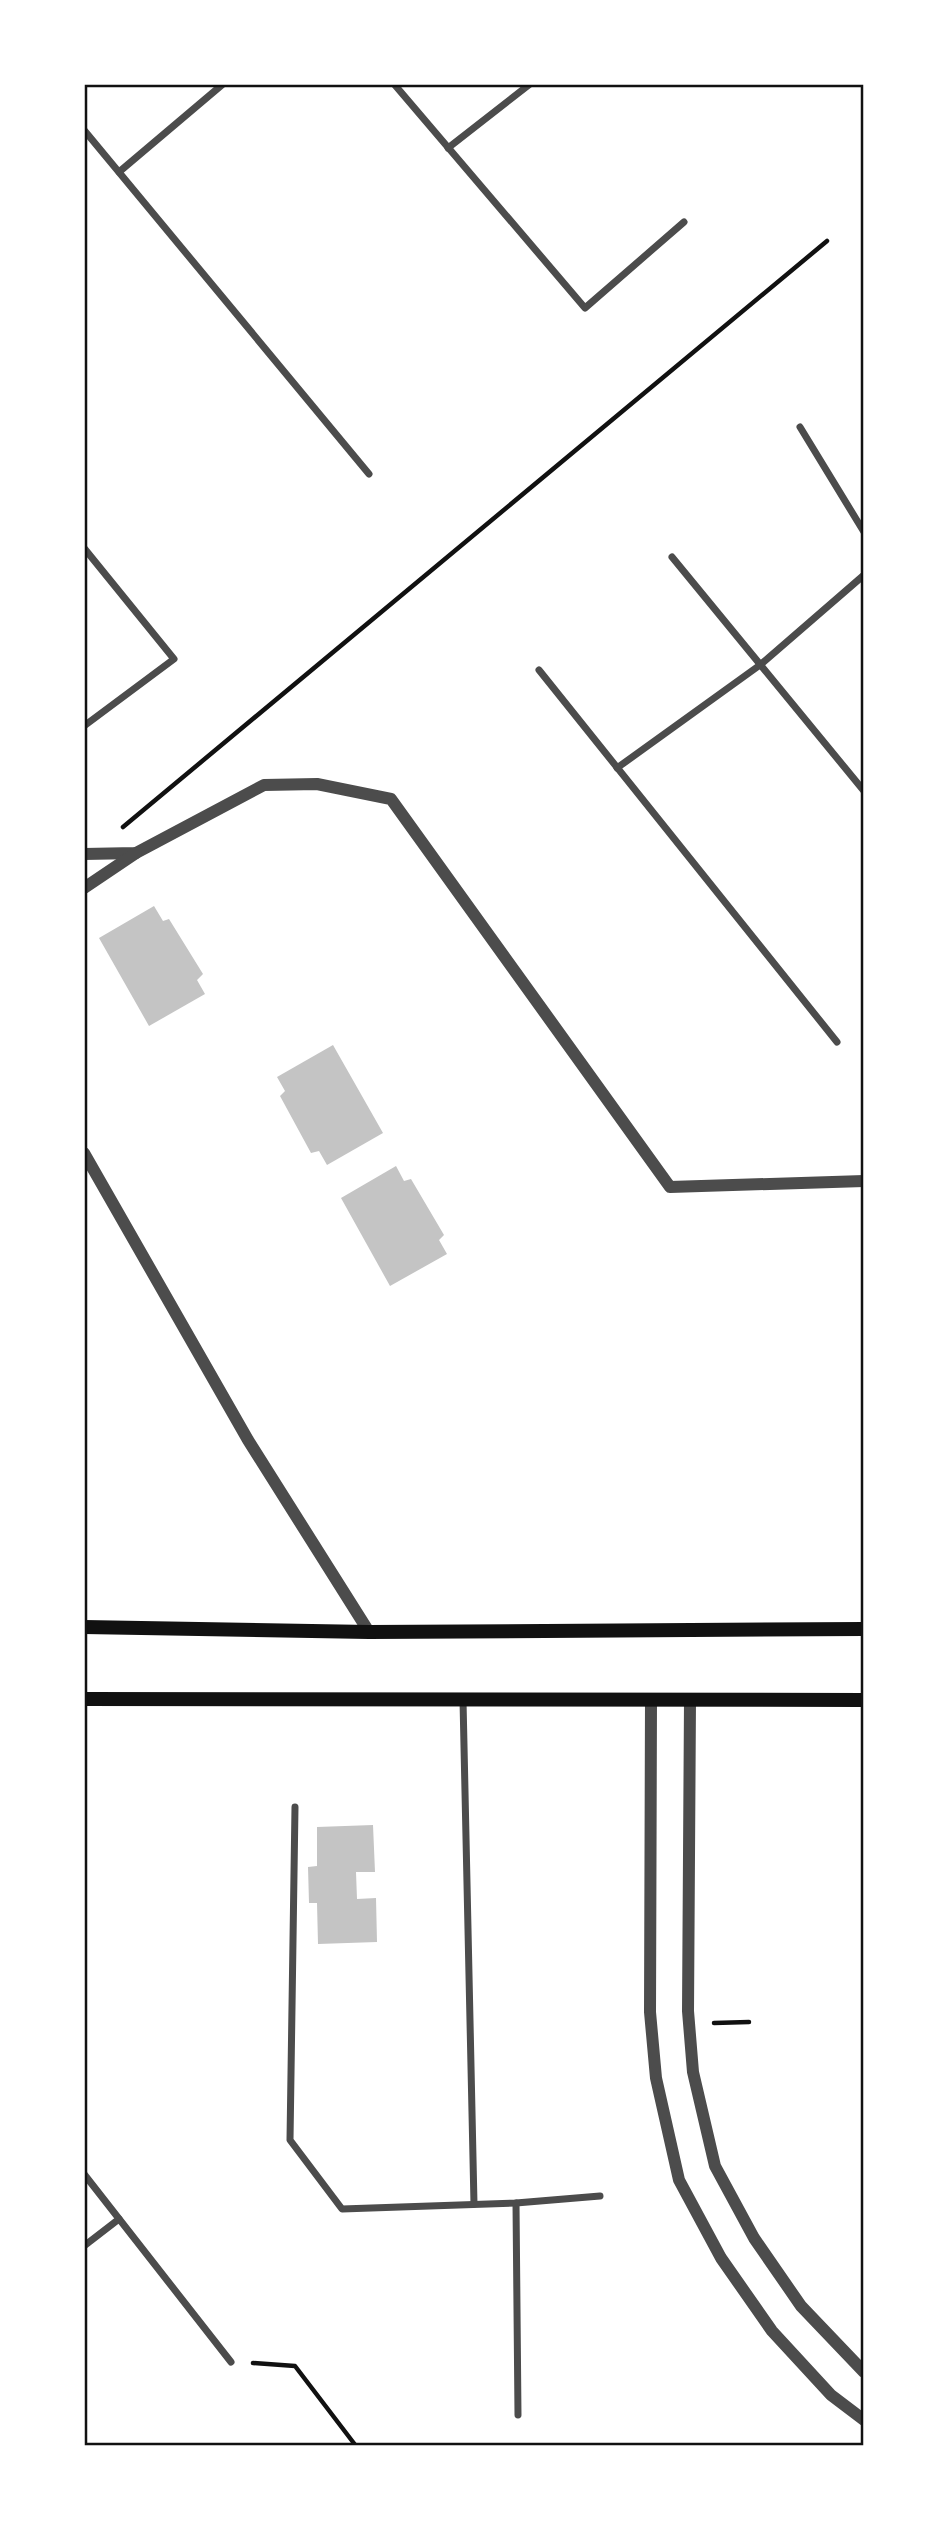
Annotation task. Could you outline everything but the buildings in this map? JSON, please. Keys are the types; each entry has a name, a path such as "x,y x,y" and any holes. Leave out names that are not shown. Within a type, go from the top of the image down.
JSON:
{"main road":[{"path":"84,1627 369,1632 864,1629"},
{"path":"84,1699 864,1700"}],"street":[{"path":"119,172 223,84"},
{"path":"394,84 585,307 684,222"},
{"path":"448,148 530,84"},
{"path":"84,130 369,474"},
{"path":"800,427 864,532"},
{"path":"84,548 174,659 84,726"},
{"path":"672,557 864,790"},
{"path":"617,768 760,665 864,575"},
{"path":"539,670 837,1042"},
{"path":"84,888 136,853 264,785 317,784 391,799 670,1186 864,1181"},
{"path":"87,854 136,853"},
{"path":"84,1153 248,1440 369,1632"},
{"path":"463,1699 474,2204"},
{"path":"651,1700 650,2012 656,2078 679,2180 721,2258 772,2331 831,2395 864,2420"},
{"path":"690,1700 689,2024 693,2072 715,2166 754,2238 801,2306 864,2372"},
{"path":"295,1807 290,2140 342,2209 516,2203 600,2196"},
{"path":"84,2174 231,2362"},
{"path":"516,2203 518,2415"},
{"path":"84,2246 119,2219"}],"path":[{"path":"87,854 827,241"},
{"path":"689,2024 748,2022"},
{"path":"231,2362 295,2366 356,2446"}]}
